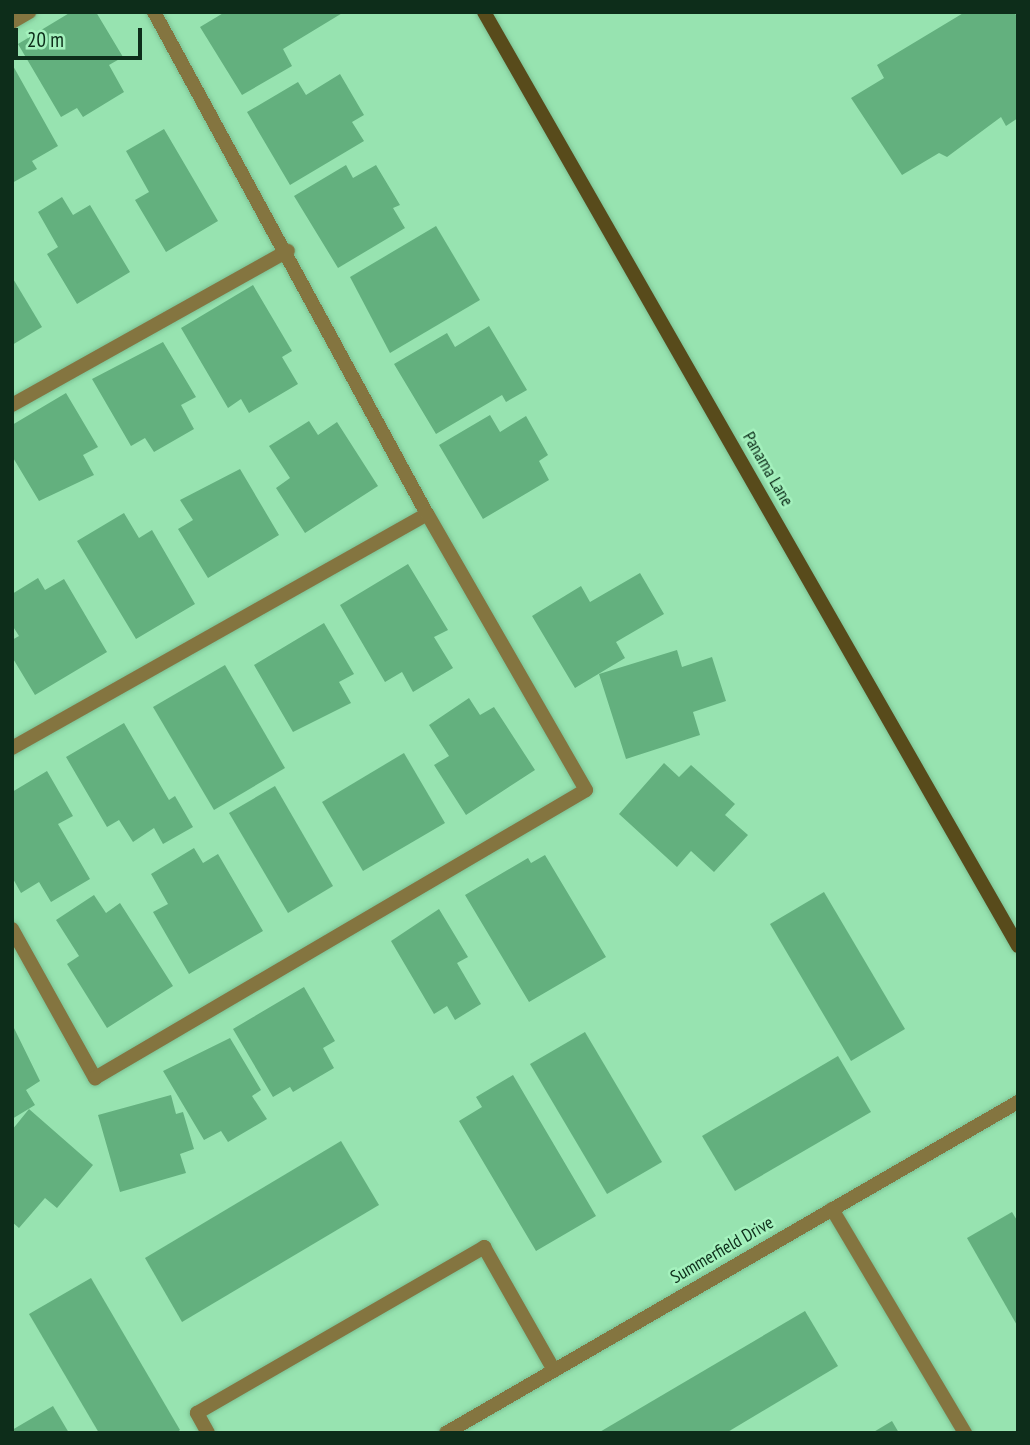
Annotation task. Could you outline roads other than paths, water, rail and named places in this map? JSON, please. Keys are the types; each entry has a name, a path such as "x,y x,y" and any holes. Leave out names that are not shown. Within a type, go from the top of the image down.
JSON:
{"main road":[{"name":"Panama Lane","path":"484,12 1018,946"}],"street":[{"path":"12,22 29,12"},
{"path":"12,929 95,1078 586,790 428,514 288,251 154,12"},
{"path":"12,405 288,251"},
{"path":"12,748 428,514"},
{"name":"Summerfield Drive","path":"446,1433 1018,1102"},
{"path":"832,1209 965,1433"},
{"path":"208,1433 197,1413 484,1247 554,1370"}]}
